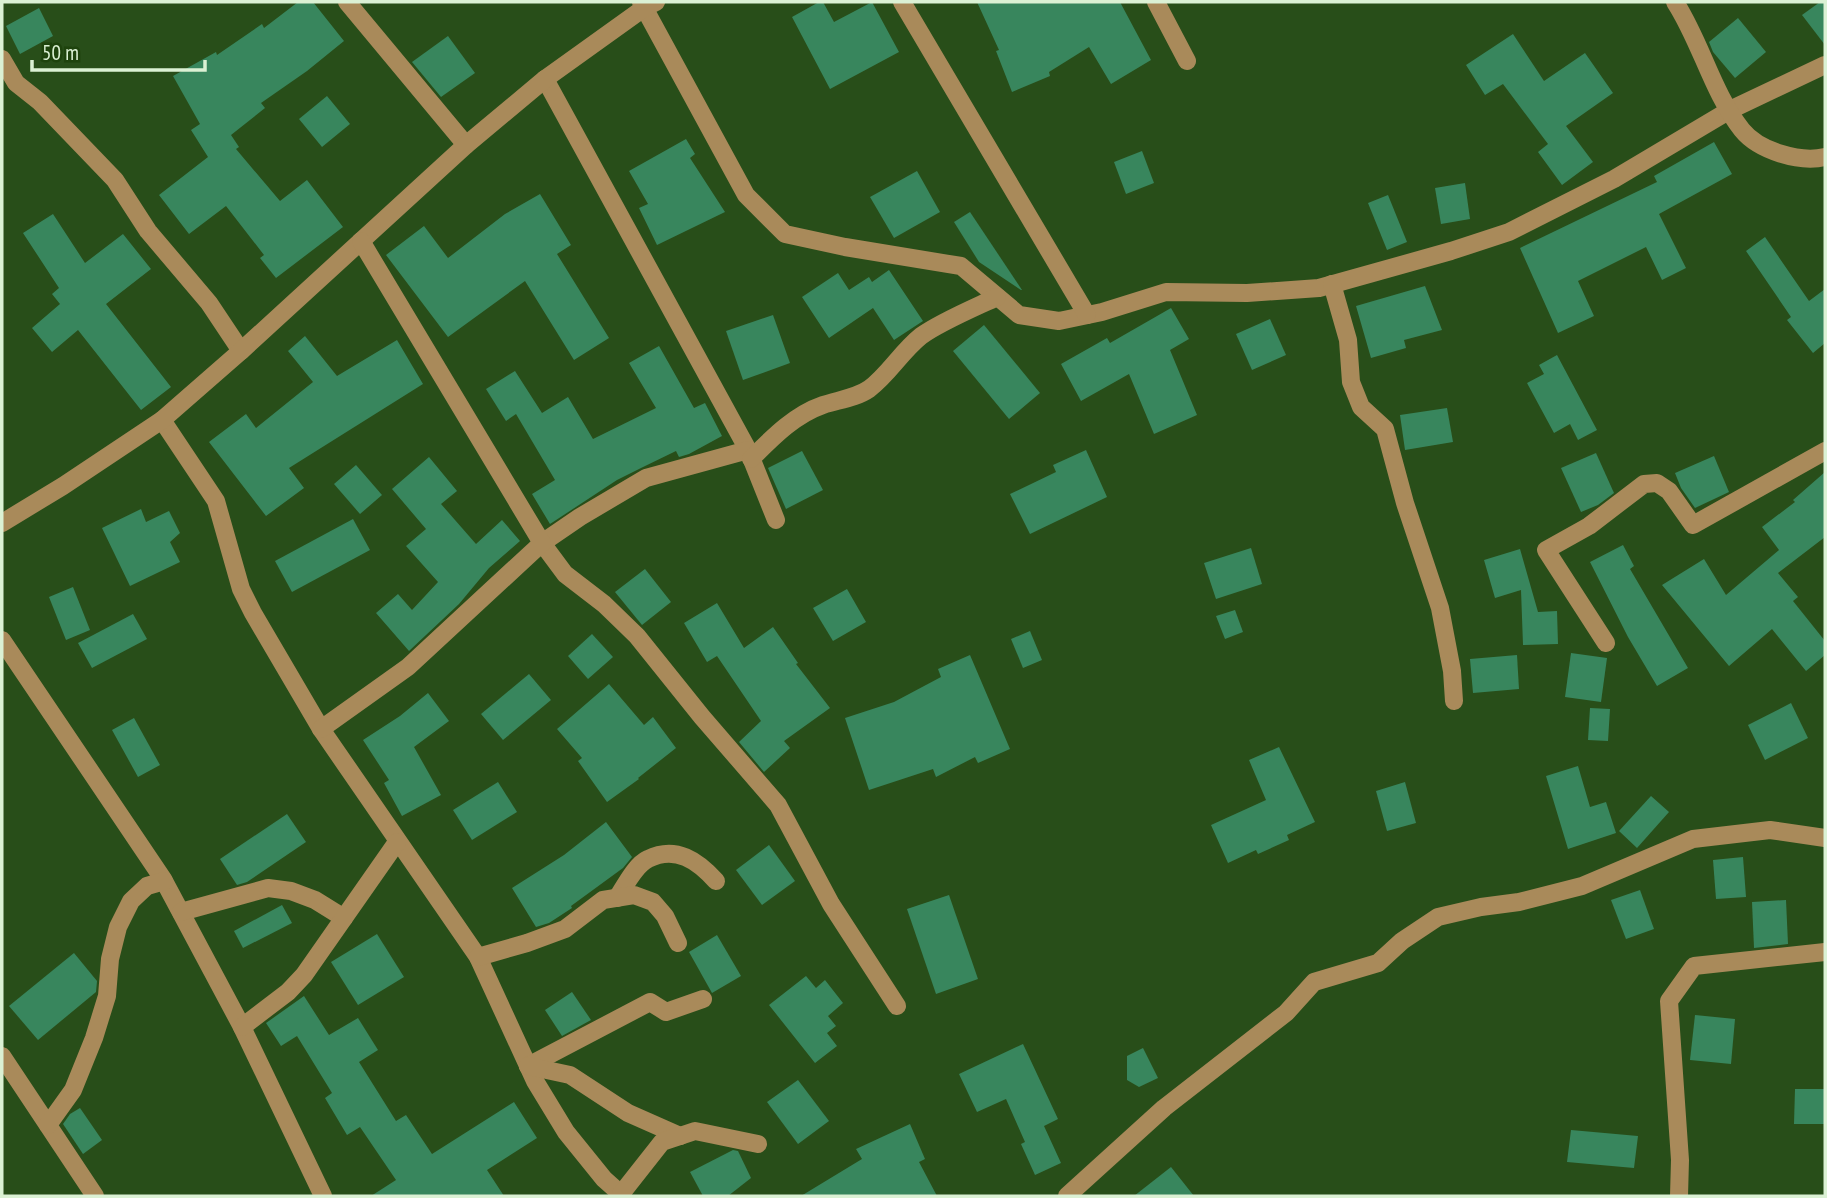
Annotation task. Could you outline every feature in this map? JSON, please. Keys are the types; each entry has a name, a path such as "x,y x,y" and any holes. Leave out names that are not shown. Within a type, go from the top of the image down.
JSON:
{"street":[{"path":"347,2 466,145"},
{"path":"902,2 1087,315"},
{"path":"1156,2 1187,61"},
{"path":"1675,2 1686,19 1711,76 1744,132 1779,155 1814,160 1825,157"},
{"path":"2,523 162,420 466,145 545,79 647,4 746,195 785,234 961,266 1019,315 1059,321 1166,292 1247,293 1319,288 1508,232 1614,179 1730,110 1825,65"},
{"path":"2,60 16,83 40,102 115,180 148,231 209,303 241,351"},
{"path":"545,79 750,455 776,520"},
{"path":"361,241 542,543 565,574 604,604 637,636 778,805 831,904 897,1006"},
{"path":"1332,284 1348,340 1351,382 1361,407 1385,429 1405,503 1440,608 1452,671 1454,701"},
{"path":"321,729 408,667 542,543 580,517 646,478 750,455 799,417 821,405 865,392 885,377 902,354 923,335 997,297"},
{"path":"162,420 216,501 242,589 321,729 478,957 528,1066 566,1132 604,1180 622,1195 662,1142 695,1131 758,1144"},
{"path":"1606,643 1546,550 1589,526 1644,484 1657,483 1669,491 1693,525 1825,451"},
{"path":"2,640 164,881 242,1027 323,1196"},
{"path":"1067,1196 1164,1108 1286,1013 1314,982 1378,963 1402,941 1438,917 1480,907 1519,902 1582,886 1693,839 1770,830 1825,838"},
{"path":"242,1027 288,992 304,975 397,842"},
{"path":"617,898 647,859 671,853 702,864 716,881"},
{"path":"48,1125 73,1090 94,1038 107,996 110,960 118,927 131,901 147,886 164,881"},
{"path":"181,912 268,888 291,891 315,900 344,918"},
{"path":"478,957 565,929 603,900 634,895 653,902 665,916 678,943"},
{"path":"1679,1196 1680,1160 1669,1001 1694,966 1825,952"},
{"path":"528,1066 650,1002 666,1012 703,999"},
{"path":"2,1056 95,1196"},
{"path":"528,1066 570,1075 628,1113 680,1136"}],"building":[{"path":"298,2 313,2 344,41 261,103 265,108 231,135 239,147 236,149 280,201 307,180 343,227 276,278 260,258 264,255 226,206 189,234 159,195 208,157 191,130 200,124 173,76 216,52 217,55 262,24 264,28"},
{"path":"823,2 834,22 872,2 899,52 830,89 792,17"},
{"path":"977,2 1120,2 1151,60 1111,84 1089,47 1049,72 1050,76 1012,92 996,51 999,50"},
{"path":"1820,2 1825,2 1825,45 1802,15"},
{"path":"39,8 53,36 20,54 6,26"},
{"path":"1738,18 1766,52 1735,78 1713,52 1709,42"},
{"path":"1513,34 1544,81 1585,53 1613,93 1566,126 1593,162 1562,185 1538,152 1548,144 1503,84 1485,95 1466,65"},
{"path":"448,36 475,73 441,97 412,62"},
{"path":"327,96 350,124 322,147 299,119"},
{"path":"686,139 695,154 690,158 725,212 657,245 639,208 648,204 629,171"},
{"path":"1714,142 1732,174 1659,214 1686,268 1662,280 1646,247 1578,281 1594,316 1558,333 1520,248 1657,182 1654,176"},
{"path":"1142,151 1154,183 1126,194 1114,162"},
{"path":"917,171 940,212 894,238 870,197"},
{"path":"1465,183 1470,219 1441,224 1435,188"},
{"path":"540,194 571,245 557,254 609,338 574,360 525,281 448,337 386,255 424,226 448,258 505,214"},
{"path":"1388,195 1407,242 1387,250 1368,203"},
{"path":"970,212 1022,290 979,262 954,222"},
{"path":"53,214 85,263 123,234 151,269 106,304 171,387 141,410 78,330 52,352 32,328 60,304 52,294 59,288 23,233"},
{"path":"1765,237 1809,301 1825,289 1825,343 1813,353 1787,320 1791,317 1746,251"},
{"path":"889,270 923,321 894,340 873,308 829,338 802,297 838,273 849,290 869,277 872,282"},
{"path":"1425,286 1442,330 1404,340 1406,348 1371,358 1356,306"},
{"path":"1171,308 1189,339 1170,350 1197,415 1154,434 1129,374 1081,401 1061,364 1107,338 1110,343"},
{"path":"773,315 790,363 743,380 726,331"},
{"path":"1270,319 1286,355 1252,370 1236,334"},
{"path":"984,325 1040,393 1009,419 953,351"},
{"path":"305,336 337,376 397,340 423,384 289,468 304,488 266,516 209,442 246,414 256,428 313,382 288,351"},
{"path":"659,346 694,408 705,403 722,436 689,454 679,457 676,451 617,480 550,524 532,494 555,480 516,414 506,421 486,389 515,371 542,413 568,397 593,439 656,408 629,363"},
{"path":"1557,355 1597,430 1578,440 1570,424 1554,433 1527,383 1544,374 1539,365"},
{"path":"1447,408 1453,442 1405,450 1400,415"},
{"path":"1086,450 1107,497 1030,534 1010,494 1056,472 1053,465"},
{"path":"802,451 823,490 786,509 768,468"},
{"path":"1596,453 1614,493 1598,505 1581,512 1561,468"},
{"path":"1714,456 1729,492 1695,508 1681,488 1675,473"},
{"path":"429,457 457,491 441,504 476,544 502,520 520,541 489,568 459,604 409,651 376,613 398,594 412,610 438,582 406,546 426,529 392,489"},
{"path":"356,465 382,495 360,514 334,484"},
{"path":"1825,472 1825,537 1778,573 1798,597 1793,601 1825,641 1825,655 1806,671 1772,629 1729,666 1662,585 1704,559 1726,595 1779,550 1762,527 1795,502 1793,500"},
{"path":"141,509 146,522 169,511 180,533 170,542 180,562 130,586 102,528"},
{"path":"353,519 370,550 292,592 275,561"},
{"path":"1623,545 1634,566 1630,569 1688,668 1657,686 1628,637 1590,562"},
{"path":"1251,548 1262,584 1216,599 1204,563"},
{"path":"1520,549 1538,612 1557,611 1558,644 1523,645 1521,590 1495,598 1484,560"},
{"path":"645,569 671,602 642,625 615,592"},
{"path":"73,587 90,630 66,640 49,597"},
{"path":"847,589 866,622 833,641 813,608"},
{"path":"717,603 744,648 773,627 798,663 796,664 830,708 784,741 790,748 764,772 739,742 761,721 717,656 707,662 684,623"},
{"path":"1235,610 1243,632 1225,639 1216,616"},
{"path":"133,614 147,639 92,668 78,643"},
{"path":"1030,631 1042,660 1023,668 1011,639"},
{"path":"592,634 613,657 588,679 568,656"},
{"path":"1571,653 1607,658 1601,702 1565,697"},
{"path":"970,655 1010,749 978,763 975,757 936,777 933,769 869,790 845,718 894,702 941,677 938,669"},
{"path":"1517,655 1519,689 1473,693 1470,659"},
{"path":"529,674 551,700 503,740 481,714"},
{"path":"609,684 644,725 653,717 676,748 607,802 578,761 582,758 557,729"},
{"path":"428,693 449,721 414,747 441,795 402,816 384,783 389,780 363,740 400,716"},
{"path":"1791,703 1808,738 1765,760 1748,725"},
{"path":"1590,708 1610,709 1608,741 1588,740"},
{"path":"134,718 160,765 138,777 112,730"},
{"path":"1279,747 1315,822 1287,835 1289,840 1258,854 1256,850 1228,863 1211,825 1266,800 1249,760"},
{"path":"1578,766 1590,807 1606,802 1616,833 1568,849 1546,776"},
{"path":"498,782 517,812 472,840 453,810"},
{"path":"1405,782 1416,823 1387,831 1376,791"},
{"path":"1651,796 1669,812 1637,848 1619,831"},
{"path":"287,814 306,842 247,882 237,885 220,859"},
{"path":"606,822 632,857 623,868 571,906 572,908 549,923 536,927 512,888 564,855"},
{"path":"769,845 795,881 762,905 736,870"},
{"path":"1743,857 1746,897 1716,899 1713,860"},
{"path":"1640,890 1654,929 1626,939 1611,900"},
{"path":"949,895 978,979 936,994 907,909"},
{"path":"1786,900 1788,944 1754,948 1752,902"},
{"path":"282,905 292,923 243,948 234,931"},
{"path":"377,934 404,977 358,1005 331,962"},
{"path":"717,935 741,976 712,993 689,952"},
{"path":"74,953 97,981 96,992 38,1040 9,1006"},
{"path":"806,976 816,988 825,980 843,1003 828,1016 836,1026 827,1033 837,1046 815,1063 769,1005"},
{"path":"572,992 591,1020 562,1036 545,1010"},
{"path":"304,996 329,1035 358,1018 378,1050 359,1062 396,1121 406,1115 432,1154 514,1102 537,1138 487,1170 504,1196 371,1196 396,1180 360,1127 347,1135 325,1098 332,1093 297,1036 281,1046 266,1023"},
{"path":"1695,1015 1735,1019 1731,1064 1690,1060"},
{"path":"1023,1044 1058,1119 1044,1126 1061,1163 1035,1175 1021,1144 1025,1142 1006,1099 977,1112 959,1074"},
{"path":"1143,1048 1158,1078 1139,1087 1127,1080 1127,1056"},
{"path":"798,1080 829,1121 798,1144 767,1102"},
{"path":"1795,1089 1825,1089 1825,1124 1794,1124"},
{"path":"80,1108 102,1140 83,1154 63,1124 70,1114"},
{"path":"910,1124 925,1159 919,1162 937,1196 801,1196 862,1159 856,1149"},
{"path":"1571,1130 1638,1136 1634,1168 1567,1162"},
{"path":"733,1150 738,1151 751,1178 728,1196 703,1196 690,1172"},
{"path":"1171,1167 1194,1196 1134,1196"}]}
